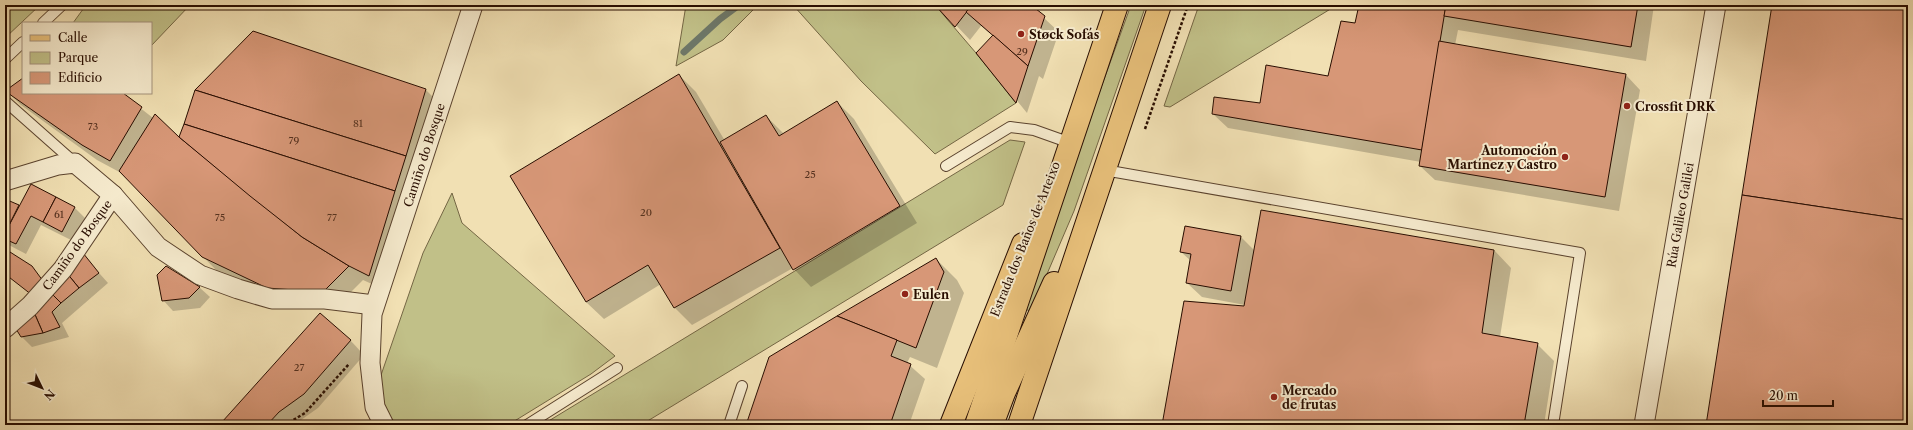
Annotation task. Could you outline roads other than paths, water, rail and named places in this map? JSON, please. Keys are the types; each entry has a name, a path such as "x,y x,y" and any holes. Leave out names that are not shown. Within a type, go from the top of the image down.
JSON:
{"main road":[{"name":"Estrada dos Baños de Arteixo","path":"976,425 1117,5"},
{"path":"1019,425 1105,165 1160,5"},
{"name":"Estrada dos Baños de Arteixo","path":"951,425 1100,53"},
{"path":"992,425 1004,393 1105,165"}],"street":[{"name":"Camiño do Bosque","path":"384,425 375,407 370,363 372,314 473,5"},
{"name":"Rúa Galileo Galilei","path":"1644,425 1716,5"},
{"name":"Camiño do Bosque","path":"75,163 113,195 158,247 200,275 238,289 272,299 325,299 374,305"},
{"path":"5,181 58,165 75,163"},
{"name":"Camiño do Bosque","path":"5,328 30,306 63,268 113,195"}],"lane":[{"path":"44,22 62,5"},
{"path":"5,59 22,43"},
{"path":"5,101 75,163"},
{"path":"946,166 1010,127 1034,130 1065,141"},
{"path":"1105,165 1580,253 1553,425"},
{"path":"527,425 617,368"},
{"path":"729,425 742,386"}],"waterway":[{"path":"684,52 720,19 739,5"}],"place":[{"name":"Støck Sofás","path":"1021,34"},
{"name":"Crossfit DRK","path":"1627,106"},
{"name":"Automoción Martínez y Castro","path":"1565,157"},
{"name":"Eulen","path":"905,294"},
{"name":"Mercado de frutas","path":"1274,397"}]}
